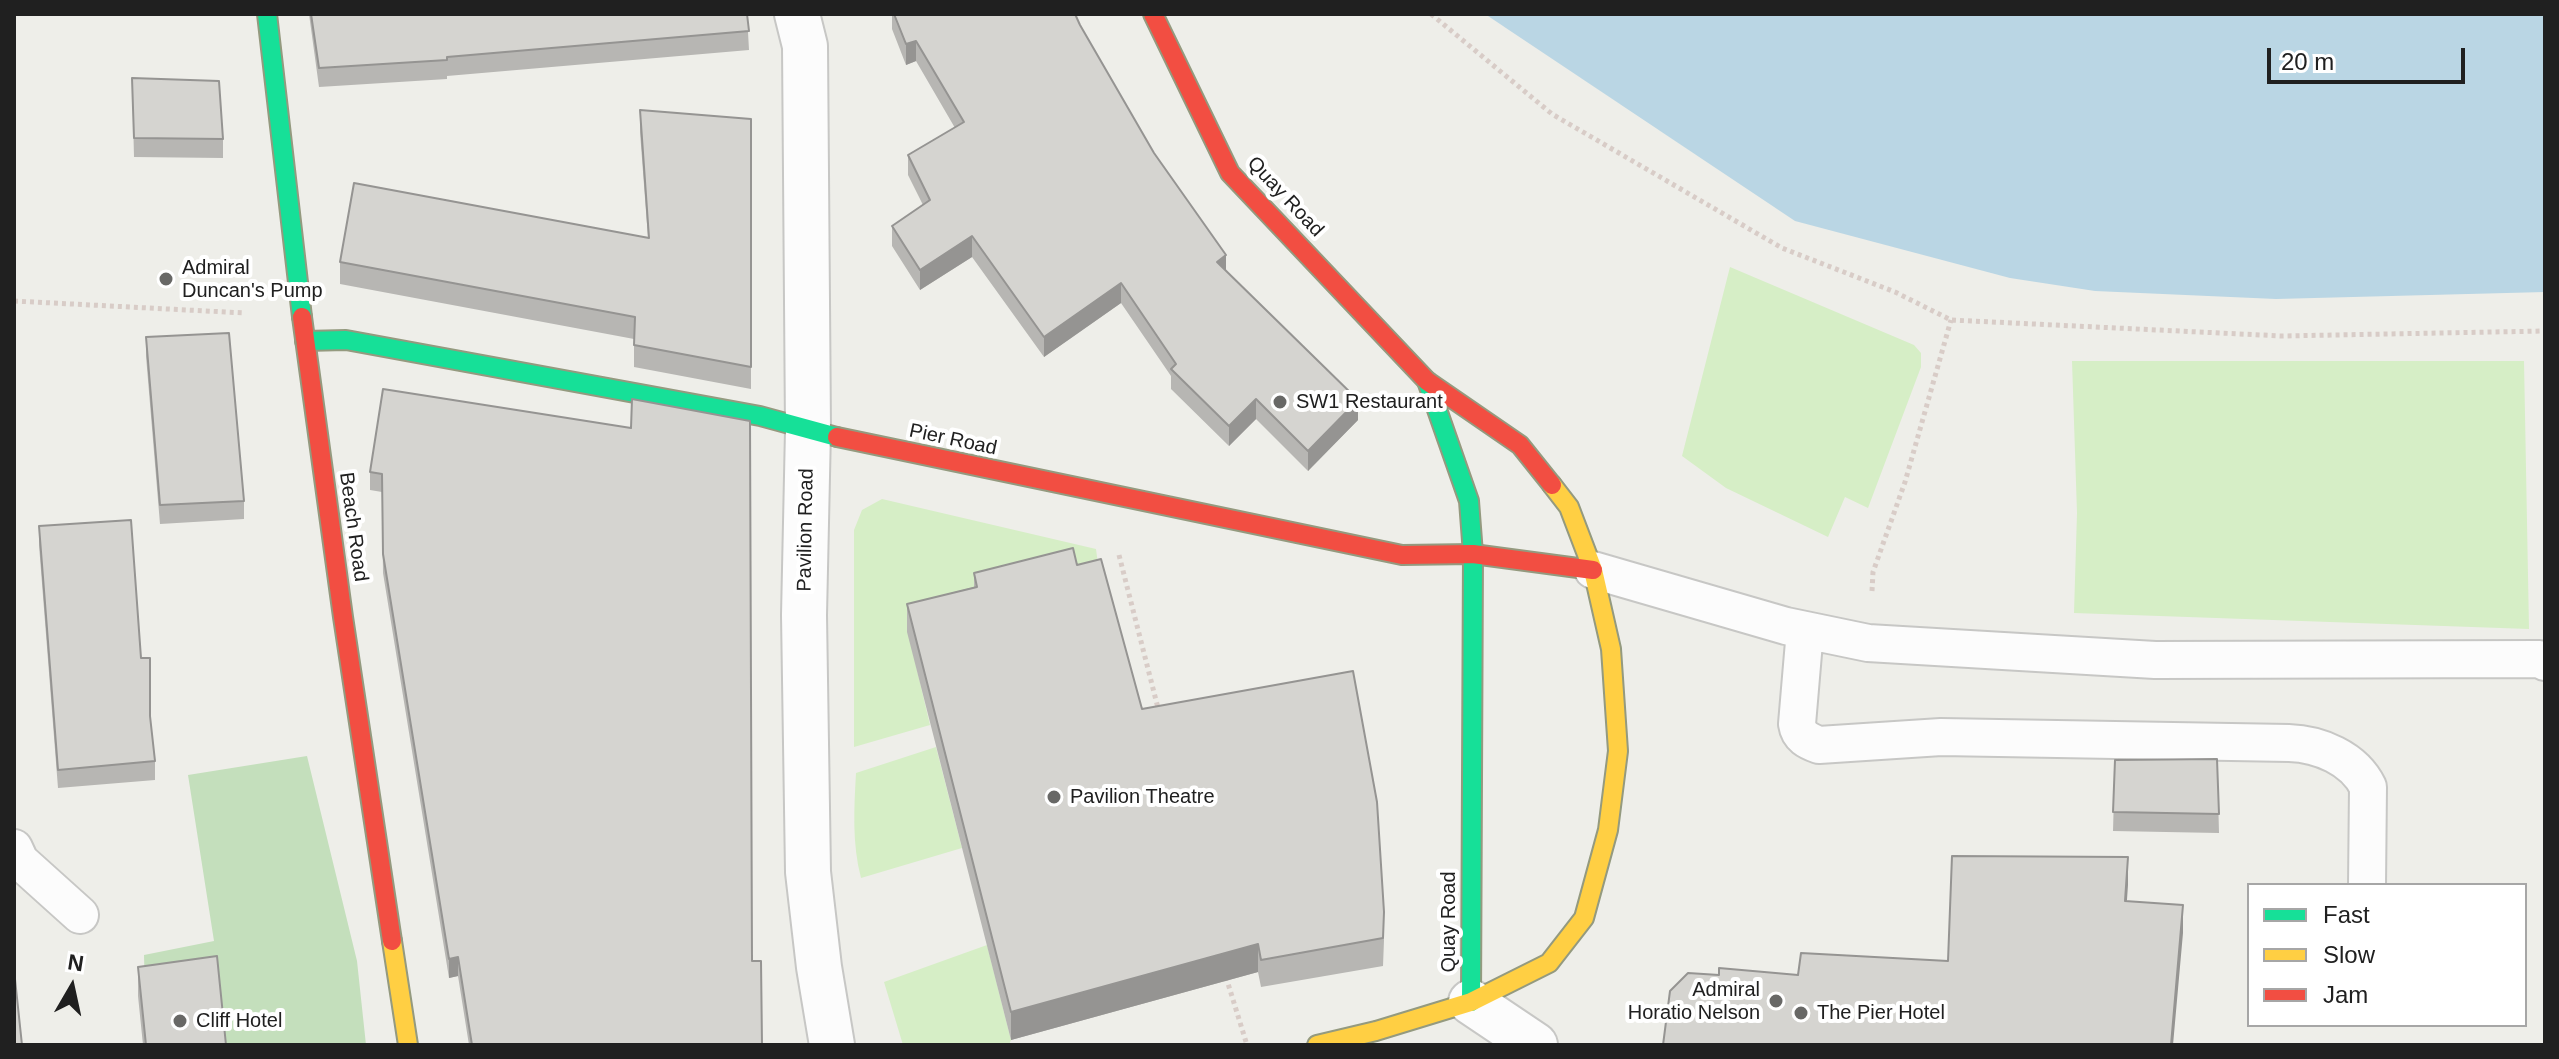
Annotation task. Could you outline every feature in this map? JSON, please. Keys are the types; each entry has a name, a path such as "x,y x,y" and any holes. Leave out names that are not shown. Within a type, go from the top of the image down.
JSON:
{"street":[{"name":"Beach Road","path":"267,14 305,341 345,633 408,1045"},
{"name":"Quay Road","path":"1153,14 1230,173 1427,381 1520,445 1569,507 1593,570 1611,649 1618,751 1608,830 1584,918 1549,963 1471,1002 1473,554 1469,501 1427,381"},
{"name":"Pavilion Road","path":"805,25 808,430 804,615 808,872 832,1045"},
{"name":"Pier Road","path":"305,341 346,340 760,416 808,430 1103,494 1402,555 1473,554 1593,570"},
{"path":"1317,1045 1471,1002 1535,1045"}],"lane":[{"path":"1593,570 1805,630 1868,643 2155,660 2540,659 2545,662"},
{"path":"1805,630 1797,724 1805,740 1819,745 1941,737 2289,743 2308,744 2323,750 2345,761 2362,775 2368,787 2367,883"},
{"path":"14,848 20,861 80,915"}],"path":[{"path":"1431,14 1552,114 1782,248 1895,292 1951,320 2282,336 2545,331"},
{"path":"14,301 250,313"},
{"path":"1868,643 1873,572 1905,482 1951,320"},
{"path":"1103,494 1161,721"},
{"path":"1222,962 1247,1045"}],"green space":[{"path":"1730,267 1914,345 1921,353 1921,367 1868,508 1845,497 1828,537 1726,488 1682,456"},
{"path":"2072,361 2524,361 2529,629 2074,613 2077,513"},
{"path":"882,499 1096,549 1101,587 908,632 930,725 854,747 854,530 862,510"},
{"path":"936,747 962,848 861,878 855,839 856,773"},
{"path":"307,756 357,961 366,1045 223,1045 145,995 144,955 214,941 188,775"},
{"path":"987,945 1011,1040 1009,1045 903,1045 884,982"}],"water":[{"path":"1485,14 2545,14 2545,292 2276,299 2095,291 2010,278 1795,221"}],"building":[{"path":"311,14 747,14 749,31 447,57 447,60 319,68"},
{"path":"894,14 1075,14 1154,153 1226,255 1217,262 1358,400 1308,451 1256,399 1229,426 1171,369 1176,364 1121,283 1044,337 972,236 920,270 892,226 930,200 908,155 964,122 916,41 906,44"},
{"path":"132,78 219,81 223,139 134,138"},
{"path":"640,110 751,119 751,367 634,345 635,317 340,262 354,183 649,238"},
{"path":"229,333 244,501 160,505 146,337"},
{"path":"383,389 631,428 632,399 750,421 752,961 761,961 762,1045 472,1045 458,957 449,959 383,554 382,474 370,472"},
{"path":"131,520 141,658 150,658 150,716 155,761 58,770 39,526"},
{"path":"1073,548 1077,565 1101,559 1142,709 1353,671 1377,802 1383,938 1261,960 1258,944 1011,1012 907,604 977,587 974,573"},
{"path":"2217,759 2219,814 2113,812 2115,760"},
{"path":"1952,856 2128,857 2125,901 2183,905 2171,1045 1663,1045 1670,991 1688,973 1719,975 1719,968 1798,975 1801,953 1948,961"},
{"name":"Cliff Hotel","path":"217,956 226,1045 146,1045 138,967"},
{"path":"15,979 22,1045 14,1045"}],"traffic: fast":[{"path":"267,14 302,317"},
{"path":"305,341 346,340 760,416 837,437"},
{"path":"1427,381 1469,501 1473,554 1471,1002"}],"traffic: slow":[{"path":"1317,1045 1471,1002 1549,963 1584,918 1608,830 1618,751 1611,649 1593,570 1569,507 1552,485"},
{"path":"392,941 408,1045"}],"traffic: jam":[{"path":"1153,14 1230,173 1427,381 1520,445 1552,485"},
{"path":"302,317 392,941"},
{"path":"837,437 1402,555 1473,554 1593,570"}],"place":[{"name":"Admiral Duncan's Pump","path":"166,279"},
{"name":"SW1 Restaurant","path":"1280,402"},
{"name":"Pavilion Theatre","path":"1054,797"},
{"name":"Admiral Horatio Nelson","path":"1776,1001"},
{"name":"The Pier Hotel","path":"1801,1013"},
{"name":"Cliff Hotel","path":"180,1021"}]}
